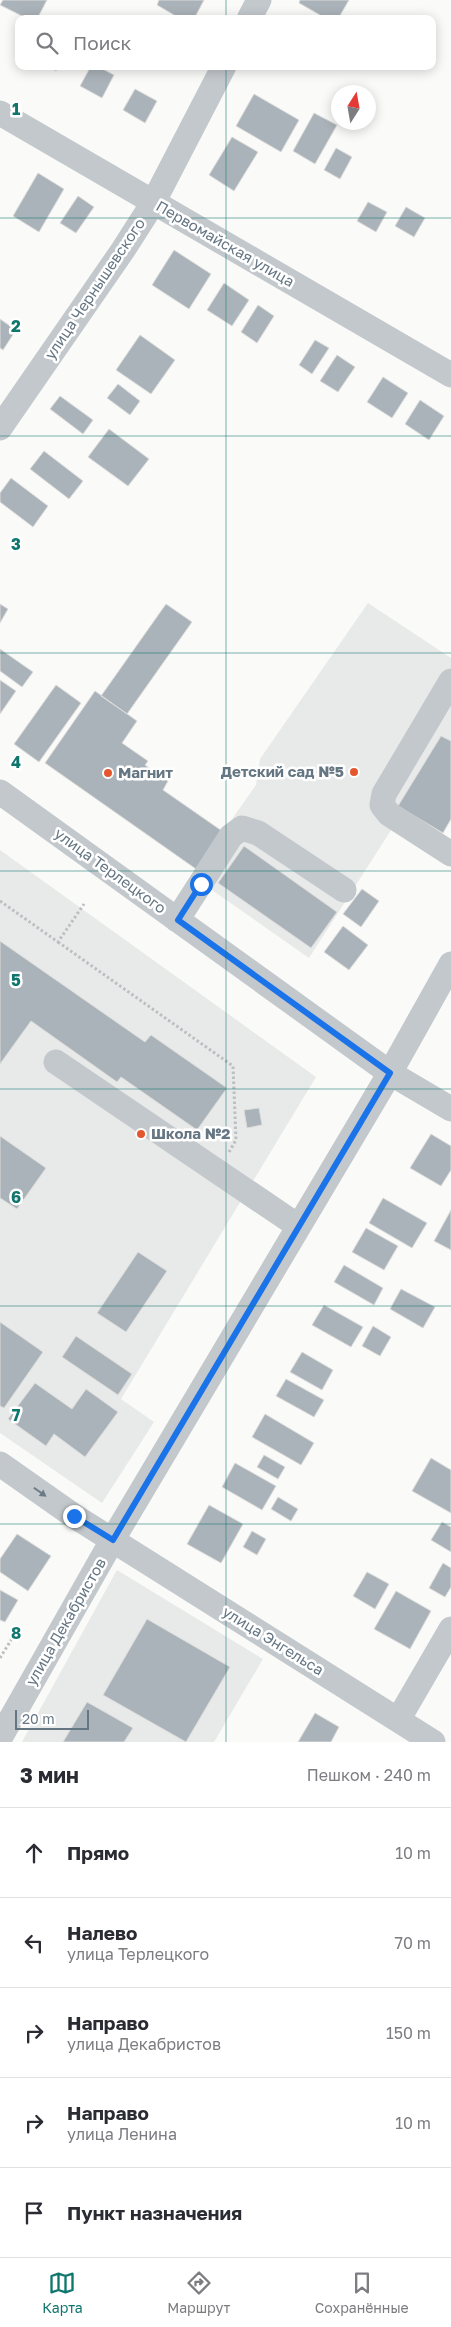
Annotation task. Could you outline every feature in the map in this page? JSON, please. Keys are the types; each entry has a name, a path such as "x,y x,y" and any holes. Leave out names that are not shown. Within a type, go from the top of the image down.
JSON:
{"street":[{"path":"251,15 259,0"},
{"name":"улица Чернышевского","path":"0,428 123,250 153,203 222,70"},
{"name":"Первомайская улица","path":"0,113 451,375"},
{"path":"451,681 384,794 382,805 389,814 451,854"},
{"name":"улица Терлецкого","path":"0,792 390,1073 451,1109"},
{"path":"178,920 231,836 242,828 258,833 344,890"},
{"name":"улица Декабристов","path":"0,1738 113,1540 390,1073 451,964"},
{"path":"56,1062 298,1226"},
{"name":"улица Энгельса","path":"0,1464 74,1516 433,1742"},
{"path":"398,1720 451,1629"}],"path":[{"path":"0,901 233,1066 236,1140 217,1172"},
{"path":"58,942 84,904"},
{"path":"0,1658 13,1637 22,1640"}],"shaded area":[{"name":"Детский сад №5","path":"368,603 451,658 451,819 443,833 404,810 309,958 192,876 256,785 260,759"},
{"name":"Школа №2","path":"0,850 316,1077 121,1399 154,1422 102,1503 0,1433"},
{"path":"117,1570 263,1659 214,1742 22,1742"}],"building":[{"path":"3,0 47,0 39,15 20,15 0,5"},
{"path":"159,0 204,0 196,15 174,15 157,5"},
{"path":"300,0 349,0 340,15 320,15 299,3"},
{"path":"89,70 105,70 114,75 102,98 80,86"},
{"path":"135,89 157,101 145,123 123,110"},
{"path":"254,94 299,120 281,152 236,126"},
{"path":"314,113 331,122 331,130 334,130 315,164 293,151"},
{"path":"232,137 258,152 234,191 209,175"},
{"path":"336,148 352,157 340,179 324,170"},
{"path":"38,173 64,189 39,232 13,216"},
{"path":"78,196 94,207 76,233 60,223"},
{"path":"368,202 387,212 376,232 357,221"},
{"path":"406,207 425,218 414,237 395,226"},
{"path":"174,250 211,274 189,309 152,285"},
{"path":"224,283 249,300 232,326 207,310"},
{"path":"258,305 274,316 257,343 241,332"},
{"path":"0,319 16,330 3,350 0,348"},
{"path":"140,335 175,360 151,394 116,370"},
{"path":"315,340 329,348 312,374 299,365"},
{"path":"337,355 355,367 338,392 320,381"},
{"path":"383,377 408,393 392,418 367,402"},
{"path":"118,384 140,401 130,415 107,398"},
{"path":"60,396 93,420 83,434 50,409"},
{"path":"420,400 444,416 429,440 405,424"},
{"path":"109,429 149,459 128,486 88,457"},
{"path":"44,451 83,481 69,499 30,469"},
{"path":"11,478 48,506 33,527 0,502 0,493"},
{"path":"0,604 8,609 0,623"},
{"path":"166,604 192,622 127,714 101,696"},
{"path":"0,649 33,672 22,687 0,671"},
{"path":"0,680 16,691 0,714"},
{"path":"56,685 81,703 39,762 14,744"},
{"name":"Магнит","path":"95,691 137,721 122,743 148,761 145,765 168,781 163,790 222,831 196,869 45,763"},
{"path":"441,736 451,741 451,819 443,833 398,806"},
{"path":"244,846 337,912 311,948 218,883"},
{"path":"362,889 379,901 361,927 343,914"},
{"path":"343,926 368,945 349,970 324,952"},
{"path":"0,941 145,1042 151,1035 227,1088 197,1130 121,1077 117,1082 31,1021 0,1064"},
{"path":"259,1108 262,1125 247,1128 244,1110"},
{"path":"431,1134 451,1146 451,1170 441,1186 410,1168"},
{"path":"0,1136 46,1168 17,1209 0,1198"},
{"path":"383,1198 427,1223 412,1248 369,1223"},
{"path":"451,1210 451,1250 434,1241"},
{"path":"366,1228 398,1246 384,1270 352,1252"},
{"path":"138,1252 167,1271 126,1332 97,1313"},
{"path":"344,1265 383,1288 374,1305 334,1282"},
{"path":"401,1289 435,1307 423,1328 390,1309"},
{"path":"324,1305 363,1327 351,1347 312,1325"},
{"path":"0,1322 43,1352 4,1408 0,1406"},
{"path":"373,1326 391,1337 380,1356 362,1346"},
{"path":"76,1336 132,1374 118,1395 62,1357"},
{"path":"302,1352 333,1370 322,1390 290,1372"},
{"path":"286,1379 324,1400 314,1417 276,1396"},
{"path":"35,1383 72,1409 86,1389 118,1412 85,1457 54,1434 46,1446 8,1419"},
{"path":"265,1414 314,1443 301,1465 252,1437"},
{"path":"264,1455 285,1467 278,1479 257,1467"},
{"path":"431,1458 451,1470 451,1513 412,1491"},
{"path":"235,1463 276,1486 262,1510 222,1487"},
{"path":"278,1497 298,1509 291,1521 271,1509"},
{"path":"209,1505 243,1524 221,1563 187,1544"},
{"path":"442,1522 451,1527 451,1552 431,1540"},
{"path":"252,1531 266,1539 257,1555 243,1547"},
{"path":"17,1534 51,1556 28,1591 0,1572 0,1559"},
{"path":"443,1563 451,1568 451,1587 445,1597 429,1588"},
{"path":"367,1572 389,1584 375,1609 353,1596"},
{"path":"0,1590 18,1600 5,1622 0,1620"},
{"path":"396,1591 431,1611 410,1649 374,1629"},
{"path":"147,1619 230,1667 186,1742 103,1695"},
{"path":"87,1702 133,1728 124,1742 63,1742"},
{"path":"315,1713 339,1727 331,1742 298,1742"}],"place":[{"name":"Детский сад №5","path":"354,772"},
{"name":"Магнит","path":"108,773"},
{"name":"Школа №2","path":"141,1134"}],"route":[{"path":"74,1516 113,1540 390,1073 178,920 201,884"}]}
